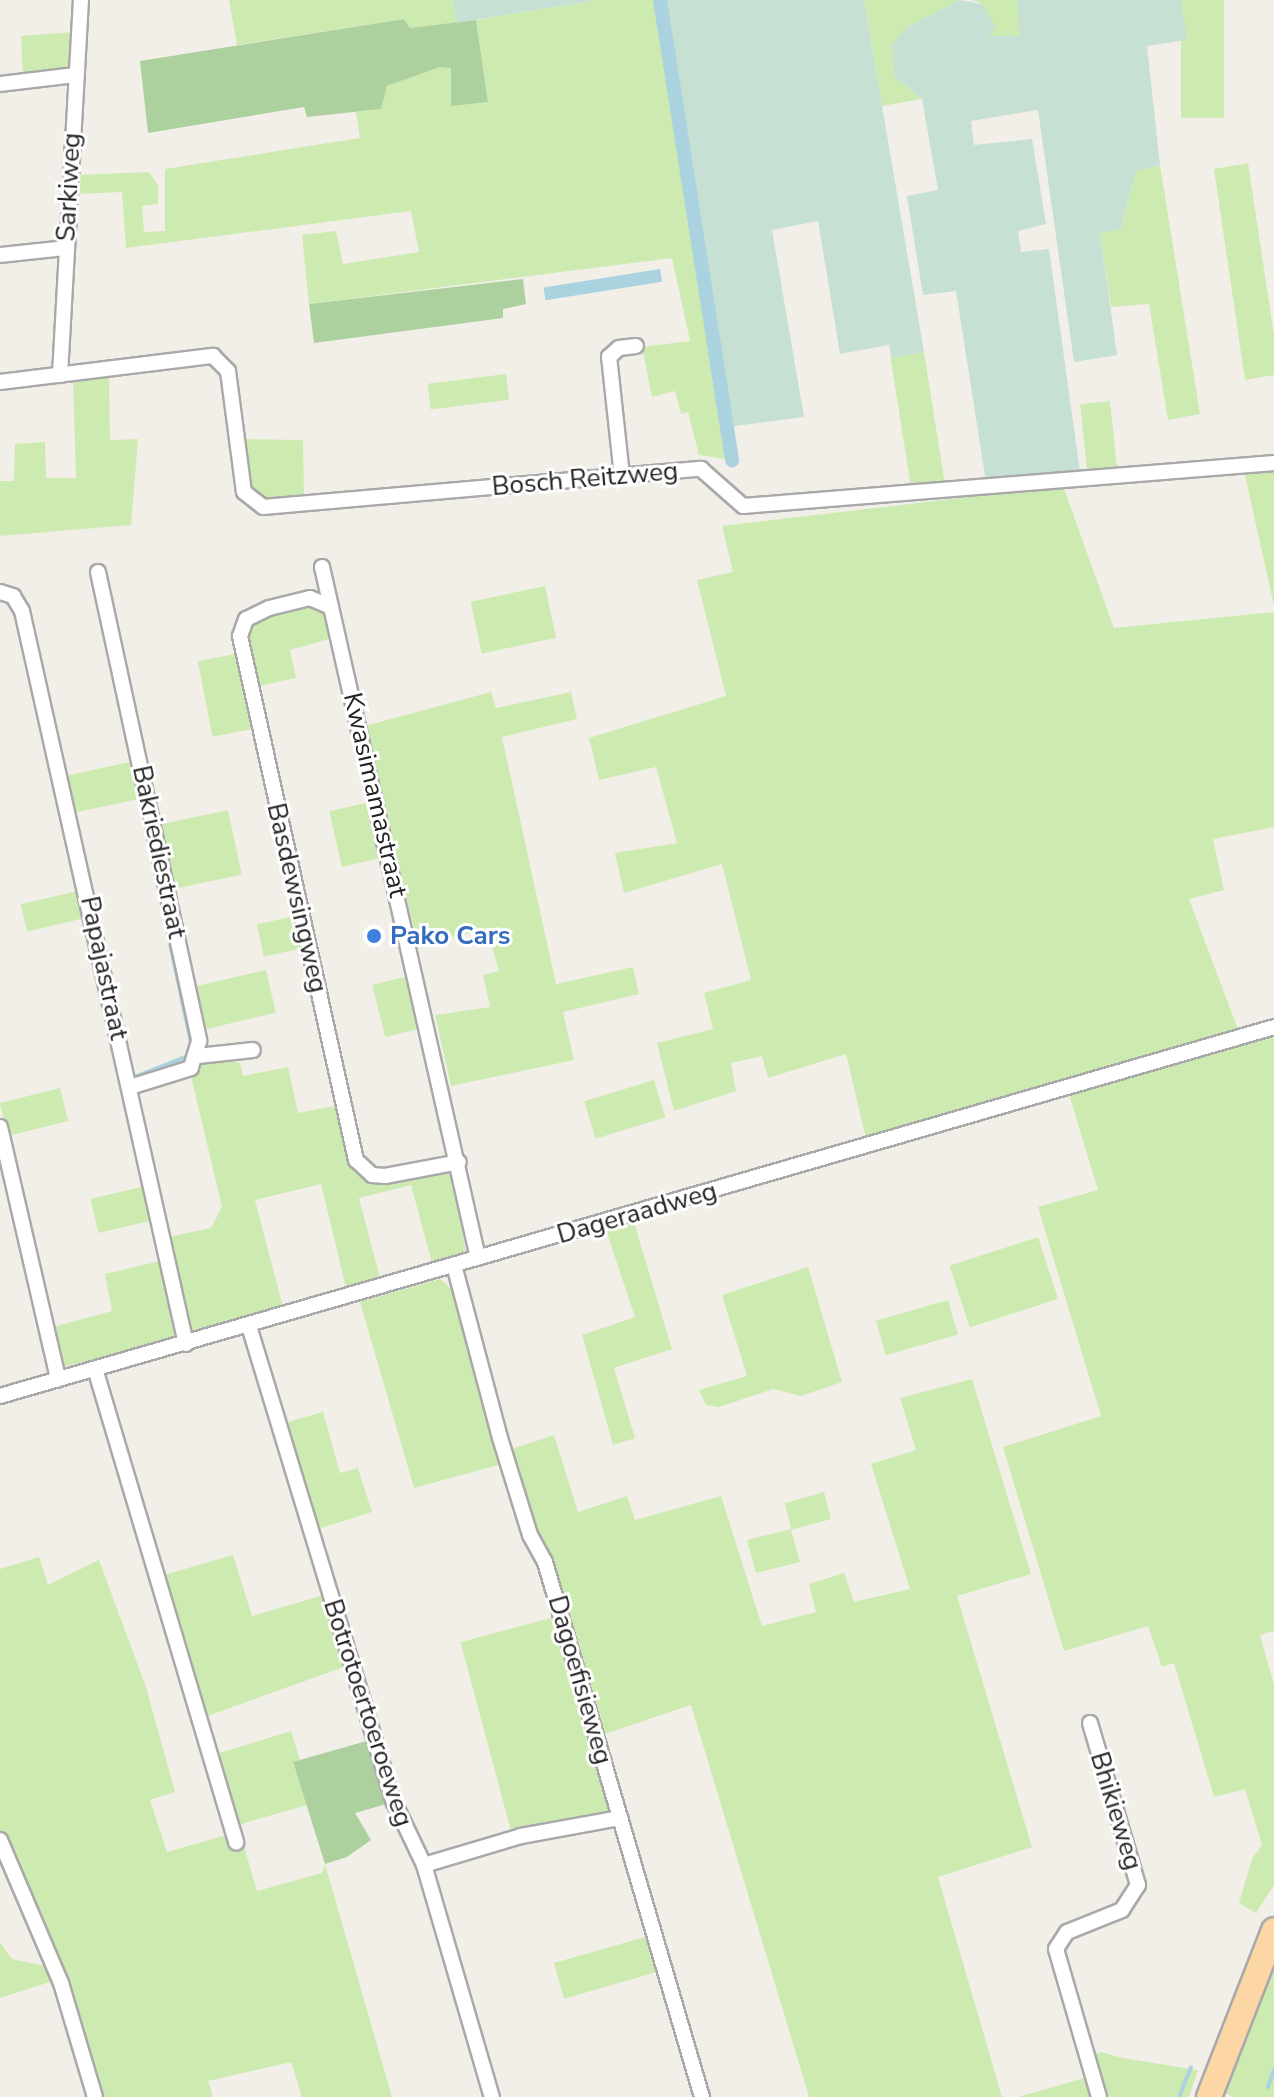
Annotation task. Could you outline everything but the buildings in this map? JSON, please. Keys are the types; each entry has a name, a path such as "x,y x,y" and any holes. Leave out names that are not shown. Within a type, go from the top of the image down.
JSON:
{"main road":[{"path":"1209,2097 1274,1930"}],"street":[{"name":"Sarkiweg","path":"60,375 81,0"},
{"path":"0,84 76,75"},
{"path":"0,255 65,248"},
{"path":"622,476 609,357 619,348 636,346"},
{"name":"Bosch Reitzweg","path":"0,382 213,356 223,362 232,390 244,492 263,507 701,469 743,506 1274,463"},
{"name":"Kwasimamastraat","path":"322,567 459,1162 478,1258"},
{"name":"Bakriediestraat","path":"98,572 198,1056"},
{"name":"Papajastraat","path":"6,594 22,611 186,1344"},
{"name":"Basdewsingweg","path":"331,607 310,598 269,608 246,619 240,636 356,1160 372,1175 385,1176 459,1162"},
{"name":"Dageraadweg","path":"0,1396 58,1379 96,1372 1274,1027"},
{"path":"130,1087 181,1073 198,1056 253,1050"},
{"path":"0,1127 58,1379"},
{"name":"Dagoefisieweg","path":"454,1265 500,1438 530,1535 545,1562 702,2097"},
{"name":"Botrotoertoeroeweg","path":"249,1326 394,1802 424,1865 492,2097"},
{"path":"96,1372 236,1843"},
{"name":"Bhikieweg","path":"1090,1723 1138,1885 1122,1910 1067,1932 1056,1949 1099,2097"},
{"path":"424,1865 521,1836 620,1818"},
{"path":"0,1840 61,1983 95,2097"}],"green space":[{"path":"229,0 453,0 456,23 410,28 404,19 237,45"},
{"path":"453,0 598,0 456,23"},
{"path":"598,0 660,0 732,460 699,455 688,412 681,414 675,391 652,397 642,347 690,341 672,258 309,304 302,235 336,231 343,264 419,252 411,211 126,248 122,192 76,194 77,175 149,172 158,185 158,204 142,206 144,232 165,231 165,169 360,138 356,112 380,109 387,86 440,67 451,67 488,102 476,20"},
{"path":"660,0 864,0 924,352 891,358 889,345 840,354 818,221 772,230 804,417 727,427"},
{"path":"864,0 960,0 907,27 894,76 922,99 882,106"},
{"path":"960,0 982,4 996,27 989,36 1020,36 1017,0 1181,0 1187,40 1147,46 1160,165 1136,171 1121,229 1100,233 1117,355 1074,362 1038,110 971,121 974,145 1032,139 1046,224 1018,231 1021,252 1049,249 1080,472 986,482 956,291 923,295 907,196 938,190 922,99 894,76 892,44 907,27"},
{"path":"973,0 1017,0 1021,36 989,36 982,4"},
{"path":"1181,0 1224,0 1224,118 1181,118"},
{"path":"404,19 410,28 476,20 488,102 451,106 451,68 440,67 387,86 381,109 307,117 304,107 148,133 140,61"},
{"path":"74,32 69,71 23,76 21,36"},
{"path":"1248,163 1274,335 1274,375 1245,380 1214,169"},
{"path":"1160,165 1200,414 1168,420 1149,304 1111,307 1100,233 1121,229 1136,171"},
{"path":"523,279 526,304 503,309 503,318 314,343 309,304"},
{"path":"924,352 945,484 911,490 890,357"},
{"path":"506,374 509,400 431,409 428,384"},
{"path":"109,377 110,440 138,439 131,525 0,536 0,481 14,481 15,444 45,442 46,478 76,478 73,380"},
{"path":"1110,401 1117,472 1088,475 1080,404"},
{"path":"246,439 303,440 304,497 263,498 250,488"},
{"path":"1274,469 1274,606 1244,471"},
{"path":"1063,486 1114,628 1274,612 1274,827 1213,839 1224,890 1189,899 1239,1032 867,1143 846,1054 768,1078 762,1056 731,1063 736,1091 674,1111 657,1043 713,1029 704,993 751,980 722,864 624,893 615,853 677,843 656,767 599,780 589,738 726,696 697,580 733,572 722,526"},
{"path":"545,586 556,638 482,654 471,602"},
{"path":"300,603 326,606 337,637 290,650 296,678 251,688 246,627"},
{"path":"240,653 255,729 212,737 198,661"},
{"path":"491,692 496,708 571,692 577,719 502,737 556,984 633,967 639,994 563,1012 574,1060 451,1086 435,1015 490,1007 483,975 499,971 487,929 418,945 365,726"},
{"path":"135,761 143,798 71,813 64,776"},
{"path":"374,801 387,857 342,867 329,811"},
{"path":"228,810 242,875 169,890 156,825"},
{"path":"82,890 88,917 27,931 21,904"},
{"path":"296,916 303,948 264,957 257,924"},
{"path":"266,970 276,1013 200,1030 190,988"},
{"path":"412,975 425,1027 385,1037 372,985"},
{"path":"1274,1034 1274,1631 1260,1635 1274,1685 1274,1885 1256,1913 1239,1903 1252,1859 1262,1845 1245,1789 1214,1797 1174,1663 1162,1667 1148,1626 1064,1651 1003,1447 1101,1416 1038,1207 1098,1190 1068,1091"},
{"path":"206,1057 240,1063 243,1076 288,1067 298,1113 339,1105 352,1167 368,1181 393,1182 452,1171 466,1254 432,1263 411,1185 359,1198 380,1278 346,1288 321,1184 255,1200 283,1307 192,1330 168,1237 211,1228 222,1207 190,1072"},
{"path":"654,1080 665,1117 596,1139 584,1101"},
{"path":"60,1088 68,1121 8,1136 0,1103"},
{"path":"146,1186 154,1220 98,1233 90,1199"},
{"path":"634,1222 672,1349 614,1368 635,1438 613,1445 582,1335 635,1317 606,1230"},
{"path":"1038,1237 1058,1299 970,1328 950,1266"},
{"path":"160,1261 178,1331 175,1340 62,1367 53,1327 112,1311 105,1274"},
{"path":"808,1267 842,1382 801,1396 773,1389 719,1407 706,1405 699,1390 747,1376 722,1295"},
{"path":"440,1279 453,1290 502,1464 414,1488 360,1302"},
{"path":"948,1300 958,1335 886,1355 876,1321"},
{"path":"972,1379 1031,1574 957,1596 1032,1847 938,1877 1002,2097 809,2097 691,1705 602,1735 512,1449 554,1435 578,1512 627,1496 635,1520 721,1496 762,1626 816,1612 809,1584 844,1573 854,1602 910,1589 871,1464 916,1450 900,1398"},
{"path":"323,1412 340,1473 358,1468 372,1512 314,1530 284,1423"},
{"path":"824,1492 831,1519 791,1530 800,1562 756,1573 747,1540 791,1529 785,1503"},
{"path":"233,1555 252,1616 324,1595 349,1665 202,1718 157,1577"},
{"path":"39,1557 48,1585 99,1560 146,1687 175,1792 150,1800 167,1852 230,1834 235,1849 244,1847 257,1891 322,1873 325,1864 392,2097 302,2097 291,2062 208,2081 213,2097 99,2097 0,1833 0,1569"},
{"path":"558,1616 611,1812 513,1838 460,1642"},
{"path":"291,1731 300,1760 293,1763 307,1805 234,1826 213,1755"},
{"path":"370,1740 390,1803 355,1813 371,1840 347,1857 325,1864 293,1762"},
{"path":"652,1935 662,1971 564,1999 554,1963"},
{"path":"0,1942 12,1959 45,1966 56,1980 0,1998"},
{"path":"1274,1956 1274,2097 1233,2097 1221,2091"},
{"path":"1101,2052 1198,2070 1189,2097 1103,2097 1092,2055"},
{"path":"1088,2077 1094,2097 1018,2097"}],"water":[{"path":"660,269 662,282 545,300 543,287"}],"waterway":[{"path":"660,0 732,460"},
{"path":"155,872 192,1047"},
{"path":"137,1076 190,1055"},
{"path":"1179,2097 1191,2067"},
{"path":"1268,2087 1274,2070"}],"place":[{"name":"Pako Cars","path":"374,936"}]}
